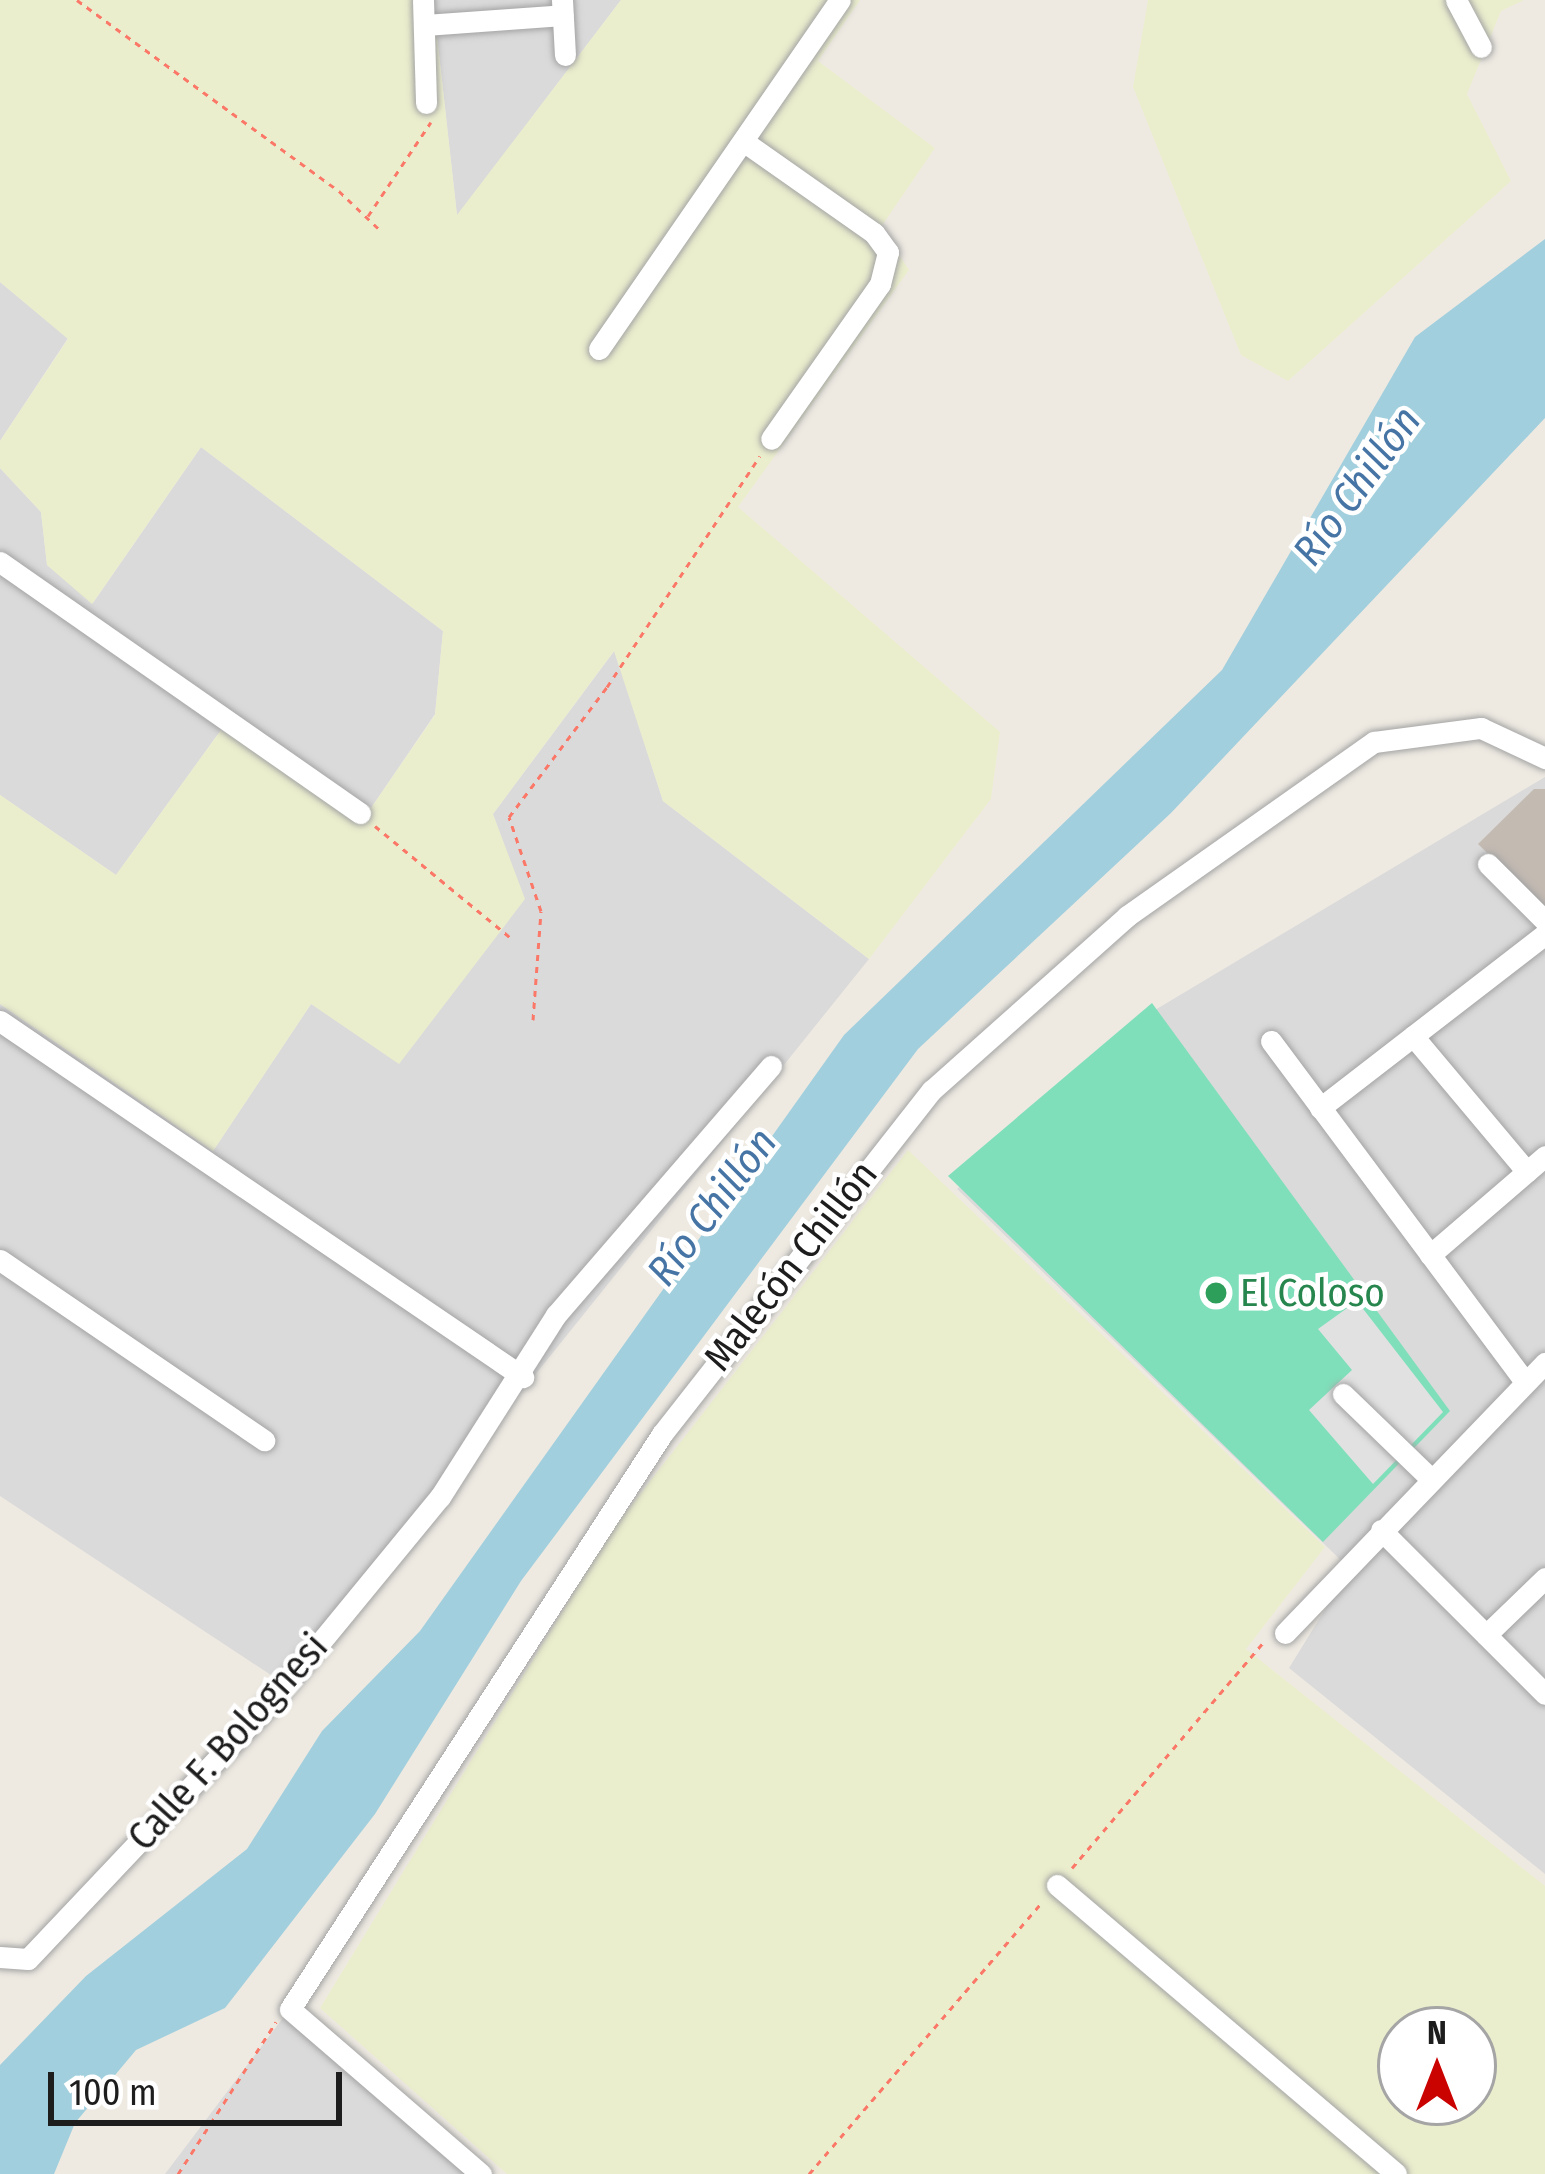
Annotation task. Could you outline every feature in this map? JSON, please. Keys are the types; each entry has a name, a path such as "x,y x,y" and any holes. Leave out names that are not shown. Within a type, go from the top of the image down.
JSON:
{"street":[{"path":"423,0 426,104"},
{"path":"599,349 840,0"},
{"path":"1456,0 1481,46"},
{"path":"425,25 562,8 566,56"},
{"path":"742,141 874,233 888,252 880,284 771,439"},
{"path":"0,562 360,813"},
{"name":"Malecón Chillón","path":"290,2009 662,1434 932,1090 1127,916 1374,742 1481,728 1545,758"},
{"path":"1487,864 1545,921"},
{"path":"1320,1108 1545,934"},
{"path":"0,1022 523,1377 556,1316 771,1066"},
{"path":"1413,1036 1527,1172"},
{"path":"1271,1041 1525,1382"},
{"path":"1430,1255 1545,1156"},
{"path":"0,1260 264,1440"},
{"path":"1285,1633 1545,1363"},
{"name":"Calle F. Bolognesi","path":"0,1957 28,1959 273,1700 440,1497 523,1377"},
{"path":"1343,1394 1430,1478"},
{"path":"1382,1530 1545,1694"},
{"path":"1486,1635 1545,1578"},
{"path":"1057,1886 1396,2174"},
{"path":"290,2009 481,2174"}],"path":[{"path":"76,0 381,231"},
{"path":"367,217 434,129 426,104"},
{"path":"533,1020 541,911 509,817 607,687 771,439"},
{"path":"360,813 512,939"},
{"path":"178,2174 266,2032 290,2009"}],"shaded area":[{"path":"433,0 621,0 457,216"},
{"path":"0,282 68,338 0,441"},
{"path":"201,447 443,631 435,714 371,808 221,730 116,875 0,795 0,468 41,512 47,565 93,603"},
{"path":"615,650 663,801 869,959 286,1685 0,1496 0,1004 213,1151 311,1004 493,814"},
{"path":"1545,777 1545,1874 1289,1668 1350,1569 957,1189 1155,1010"},
{"path":"1357,1301 1443,1412 1373,1484 1309,1410 1352,1370 1318,1329"},
{"path":"292,2006 493,2174 165,2174"}],"green space":[{"path":"0,0 433,0 457,215 621,0 860,0 818,61 935,148 881,227 909,270 738,507 1000,732 991,799 869,959 663,801 614,651 493,814 525,899 399,1064 311,1004 213,1151 0,1004 0,795 116,875 221,730 371,808 435,715 443,631 201,447 92,604 47,565 41,512 0,468 0,441 68,339 0,282"},
{"path":"1148,0 1524,0 1501,11 1467,94 1511,181 1288,381 1241,355 1133,87"},
{"name":"El Coloso","path":"1152,1003 1450,1411 1323,1542 948,1176"},
{"path":"908,1150 1325,1547 1246,1649 1545,1886 1545,2174 507,2174 320,2008 612,1530"}],"water":[{"name":"Río Chillón","path":"1545,239 1545,418 1171,813 918,1049 521,1581 375,1814 225,2008 136,2050 75,2123 54,2174 0,2174 0,2065 86,1976 247,1849 322,1731 420,1631 844,1035 1222,670 1415,337"}],"building":[{"path":"1534,789 1545,789 1545,909 1478,844"}],"place":[{"name":"El Coloso","path":"1216,1293"}]}
